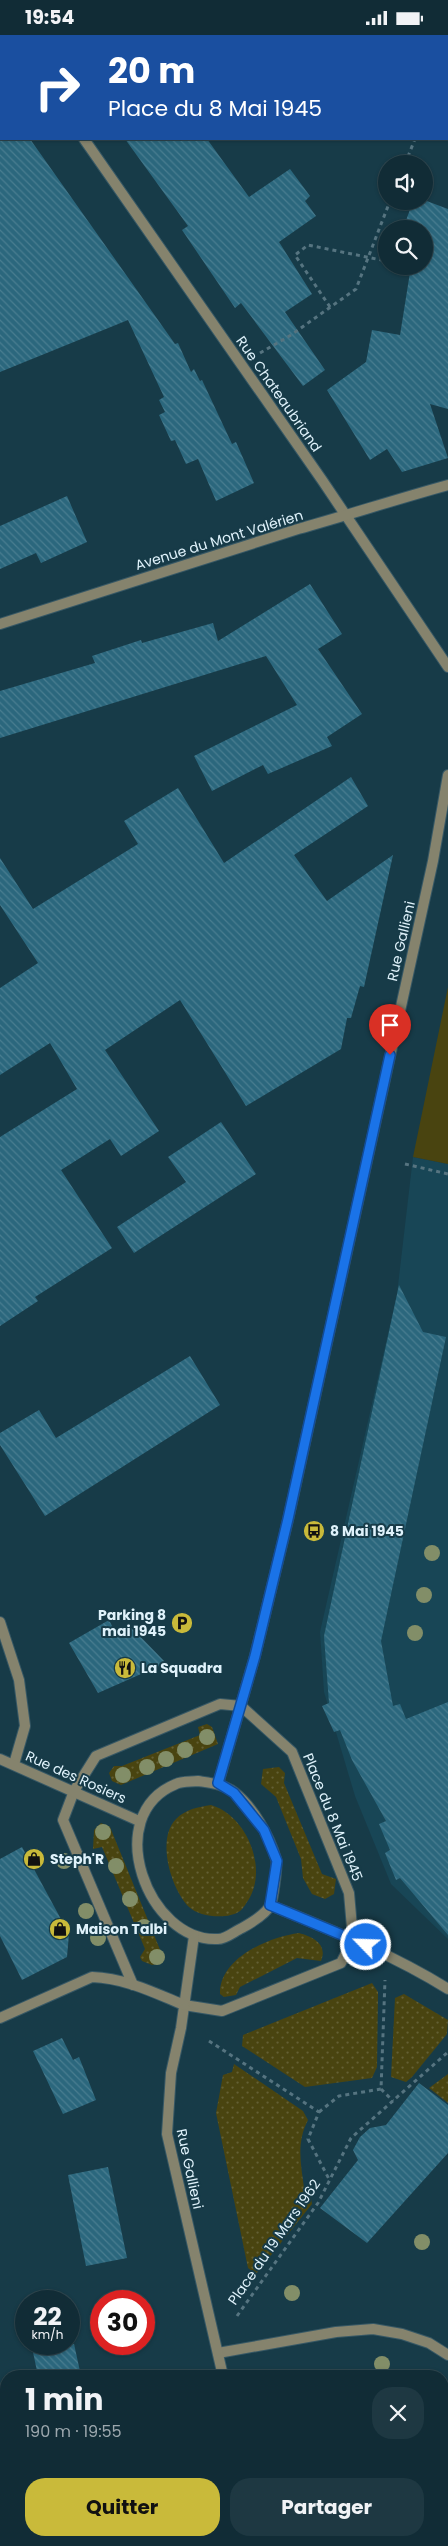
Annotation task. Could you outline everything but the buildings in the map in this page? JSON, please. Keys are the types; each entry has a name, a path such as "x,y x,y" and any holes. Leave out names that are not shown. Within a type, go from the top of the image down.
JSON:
{"street":[{"name":"Rue Chateaubriand","path":"85,140 346,516 448,667"},
{"name":"Avenue du Mont Valérien","path":"0,624 298,529 346,516 371,506 448,485"},
{"name":"Rue Gallieni","path":"218,1783 255,1656 302,1458 433,861 448,775"},
{"path":"0,1622 19,1680 25,1726 14,1764"},
{"path":"133,1985 63,1820 74,1791 96,1756 220,1705 241,1706"},
{"name":"Place du 8 Mai 1945","path":"241,1706 292,1752 348,1893 353,1939"},
{"name":"Rue des Rosiers","path":"0,1759 139,1821"},
{"path":"198,1781 218,1783 234,1793 264,1830 277,1861 270,1905 251,1923 220,1939 194,1936 166,1918 149,1891 139,1867 136,1836 139,1821 155,1795 177,1783 198,1781"},
{"path":"270,1905 353,1939 411,1966 448,1989"},
{"name":"Rue Gallieni","path":"194,1936 184,2005 171,2073 167,2134 222,2370"},
{"path":"0,2018 92,1977 109,1977 184,2005 222,2011 341,1963 353,1939"},
{"path":"218,2353 336,2332 373,2329 402,2334 429,2343 448,2355"}],"path":[{"path":"409,155 415,140"},
{"path":"255,355 291,335 356,289 386,210"},
{"path":"330,307 295,255 308,245 378,259"},
{"path":"405,1164 448,1174"},
{"path":"385,1979 381,2089 393,2101"},
{"path":"209,2041 319,2111 339,2096 381,2089"},
{"name":"Place du 19 Mars 1962","path":"237,2316 318,2203 351,2138 448,2052"},
{"name":"Place du 19 Mars 1962","path":"319,2111 308,2139 330,2181"}],"shaded area":[{"path":"448,987 448,1164 413,1157"},
{"path":"413,1157 448,1164 448,1939 391,1884 355,1796 324,1692 320,1632 397,1294"},
{"path":"207,1724 212,1727 218,1744 121,1785 112,1781 109,1773 114,1766 122,1766 200,1735 198,1727"},
{"path":"279,1767 285,1773 284,1783 322,1874 336,1879 334,1894 325,1899 312,1894 303,1878 301,1859 276,1797 261,1784 263,1769"},
{"path":"211,1805 234,1819 250,1844 255,1858 254,1886 249,1899 240,1911 228,1916 206,1915 189,1907 182,1899 168,1864 167,1839 170,1828 176,1819 188,1811"},
{"path":"101,1823 110,1827 163,1957 161,1963 152,1965 142,1961 140,1957 145,1949 102,1847 93,1849 94,1830"},
{"path":"299,1933 318,1942 323,1955 321,1961 297,1958 240,1987 236,1995 224,1997 220,1994 222,1981 228,1970 248,1951 274,1939"},
{"path":"372,1983 378,1992 377,2067 372,2078 305,2087 242,2046 243,2035"},
{"path":"404,1994 448,2020 447,2034 406,2082 391,2077 395,1998"},
{"path":"234,2064 303,2111 308,2120 302,2137 300,2154 304,2188 310,2193 312,2204 256,2274 248,2268 216,2113 223,2075 232,2072"},
{"path":"448,2074 448,2103 429,2088"}],"place":[{"name":"8 Mai 1945","path":"314,1531"},
{"name":"Parking 8 mai 1945","path":"182,1623"},
{"name":"La Squadra","path":"125,1668"},
{"name":"Steph'R","path":"34,1859"},
{"name":"Maison Talbi","path":"60,1929"}],"route":[{"path":"366,1945 270,1905 277,1861 264,1830 249,1809 234,1793 218,1783 255,1656 288,1519 390,1055"}]}
